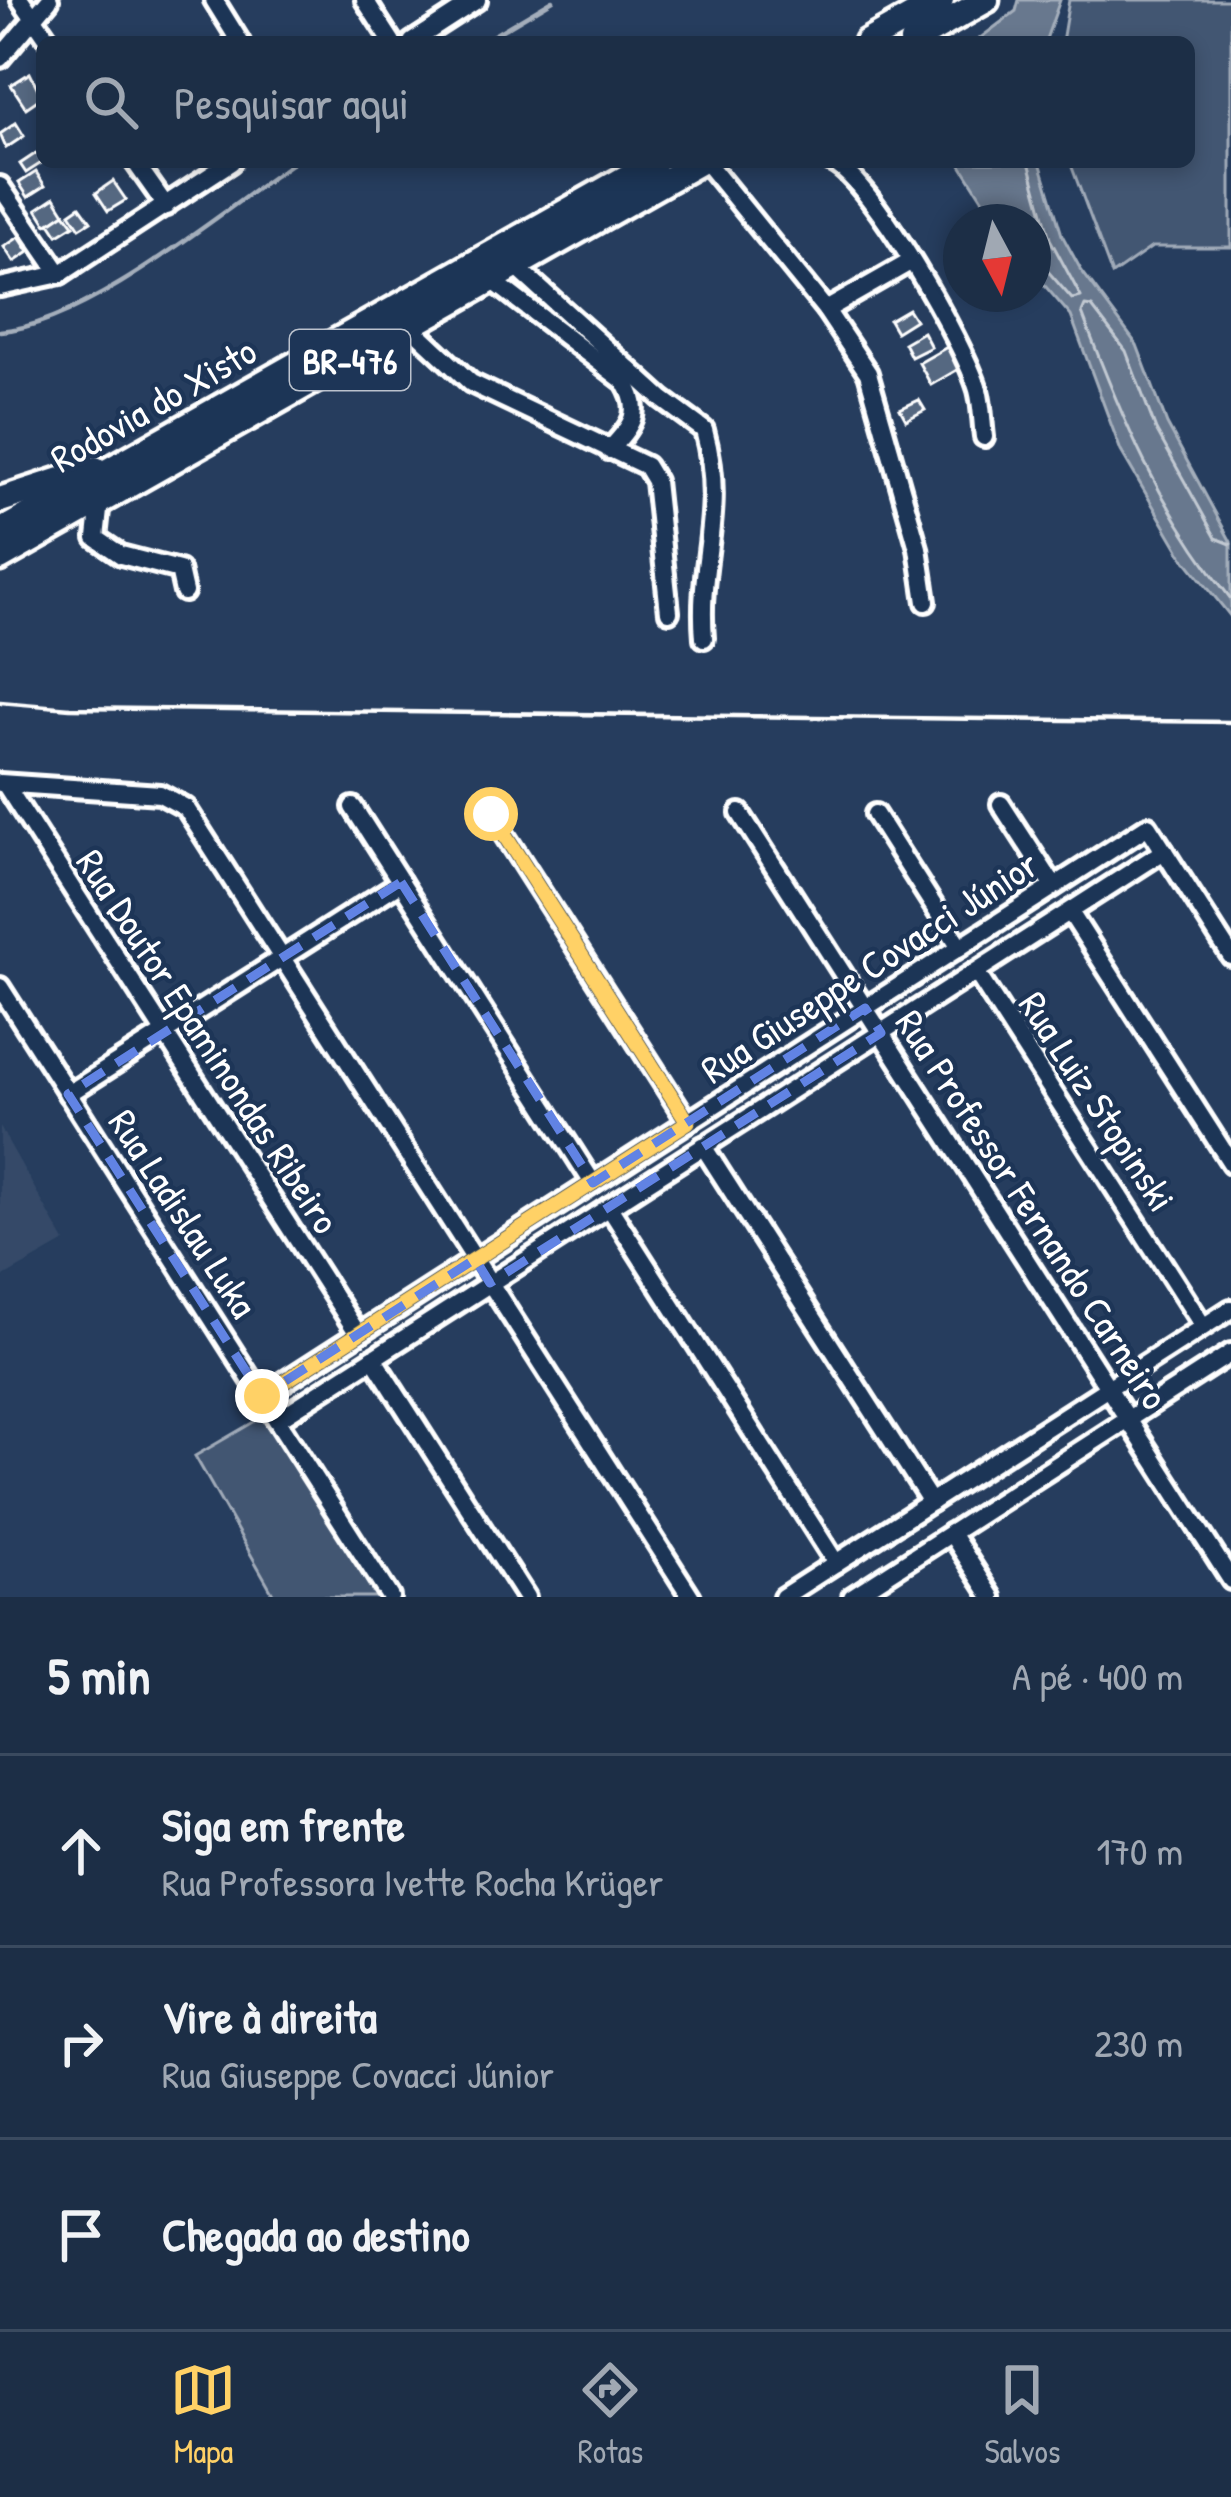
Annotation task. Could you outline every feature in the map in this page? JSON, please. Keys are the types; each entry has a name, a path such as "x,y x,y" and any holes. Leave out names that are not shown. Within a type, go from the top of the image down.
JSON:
{"highway":[{"path":"877,36 941,0"},
{"path":"923,36 986,0"},
{"name":"Rodovia do Xisto","path":"0,532 643,168"},
{"name":"Rodovia do Xisto","path":"0,558 692,168"},
{"path":"0,500 126,461"}],"street":[{"path":"21,0 46,36"},
{"path":"0,58 49,0"},
{"path":"214,0 236,36"},
{"path":"365,0 388,36"},
{"path":"421,36 477,0"},
{"path":"139,168 166,206"},
{"path":"0,287 61,274 222,168"},
{"path":"708,168 826,310 868,373 918,548 926,602"},
{"path":"840,168 861,183 960,347 978,392 984,437"},
{"path":"0,186 61,274"},
{"path":"826,310 910,262"},
{"path":"515,266 704,430 716,499 712,551 700,597 704,638"},
{"path":"492,280 625,382 637,403 636,413 609,450"},
{"path":"410,326 471,382 646,466 655,481 669,613"},
{"path":"100,501 96,538 121,555 179,569 184,592"},
{"path":"2,783 160,794 186,808 691,1597"},
{"name":"Rua Doutor Epaminondas Ribeiro","path":"2,783 358,1334"},
{"path":"1000,803 1054,886"},
{"path":"353,807 593,1183"},
{"name":"Rua Professor Fernando Carneiro","path":"740,813 1231,1580"},
{"path":"491,814 688,1122"},
{"path":"875,814 960,947"},
{"name":"Rua Giuseppe Covacci Júnior","path":"262,1396 1148,826 1164,851 277,1420"},
{"path":"1164,851 1231,956"},
{"path":"68,1094 401,881"},
{"path":"1070,912 1231,1163"},
{"name":"Rua Luiz Stopinski","path":"976,972 1203,1326"},
{"name":"Rua Ladislau Luka","path":"0,986 390,1597"},
{"path":"704,1146 931,1502"},
{"path":"609,1207 836,1563"},
{"path":"783,1597 1231,1309"},
{"path":"373,1358 526,1597"},
{"path":"856,1596 1128,1419 1228,1360"},
{"path":"951,1533 992,1597"}],"highlighted area":[{"path":"401,882 593,1183 865,1008 881,1033 490,1283 475,1259 262,1396 68,1094"}],"shaded area":[{"path":"1069,0 1231,0 1231,247 1152,247 1112,275 1072,168 1195,168 1195,36 1063,36"},
{"path":"0,1127 65,1242 0,1279"},
{"path":"264,1416 379,1597 275,1597 195,1456"}],"water":[{"path":"1019,0 1060,0 1047,36 983,36 1016,11"},
{"path":"963,168 1042,168 1062,235 1081,270 1137,345 1167,424 1231,542 1231,617 1183,557 1121,451 1071,316 1051,293 1051,204 986,204"}],"building":[{"path":"30,73 36,101 26,108 11,85"},
{"path":"16,123 24,136 6,148 0,134"},
{"path":"36,153 36,167 26,173 20,164"},
{"path":"36,172 45,186 28,197 19,183"},
{"path":"113,181 126,200 108,211 96,193"},
{"path":"55,197 65,213 47,225 37,209"},
{"path":"80,206 91,221 80,228 70,213"},
{"path":"65,213 74,225 58,235 50,223"},
{"path":"19,237 29,252 14,262 4,247"},
{"path":"908,309 915,320 896,332 889,320"},
{"path":"923,332 931,347 911,357 904,343"},
{"path":"949,346 962,367 931,385 919,363"},
{"path":"919,400 925,410 906,420 900,409"}],"waterway":[{"path":"492,36 553,0"},
{"path":"0,331 34,324 111,288 286,168"}],"railway":[{"path":"0,702 70,708 1231,722"}],"route":[{"path":"262,1396 688,1122 491,814"}]}
